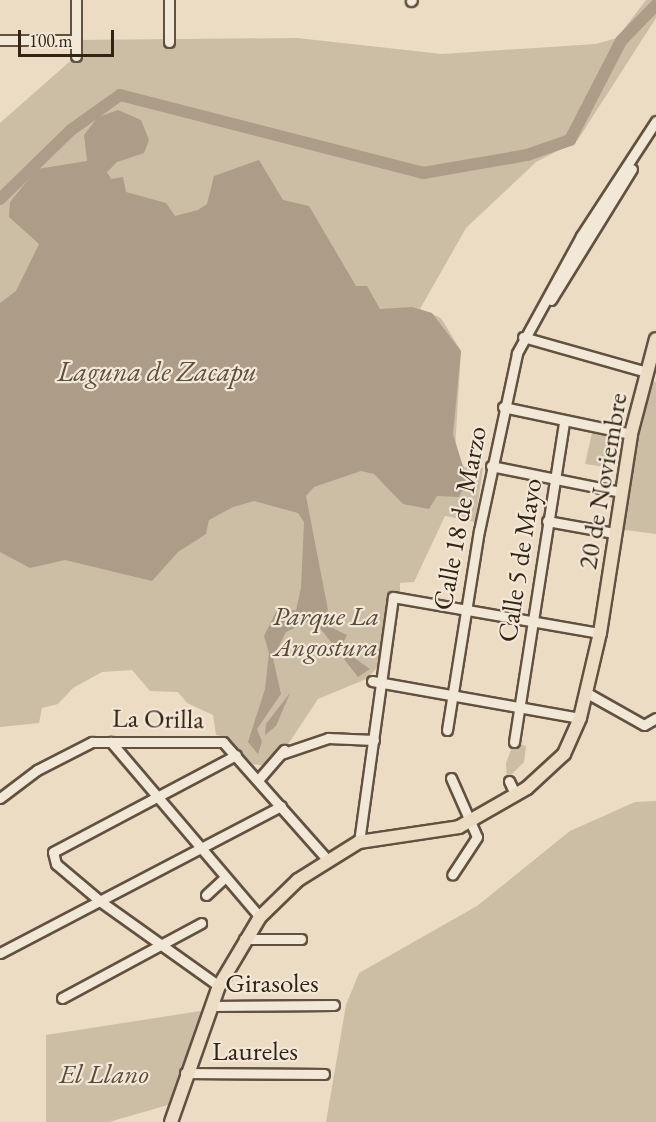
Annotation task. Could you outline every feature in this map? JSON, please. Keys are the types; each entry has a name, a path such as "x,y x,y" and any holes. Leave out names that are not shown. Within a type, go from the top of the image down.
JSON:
{"main road":[{"name":"20 de Noviembre","path":"468,822 514,794 564,754 580,717 600,633 631,434 656,339"},
{"path":"171,1122 185,1073 210,1006 244,939 260,917 326,858 358,842 468,822"}],"street":[{"path":"76,0 76,56"},
{"path":"169,42 170,0"},
{"path":"0,40 75,40"},
{"name":"Calle 18 de Marzo","path":"447,730 465,609 503,407 517,352 656,122"},
{"name":"Calle 18 de Marzo","path":"525,338 656,132"},
{"path":"525,338 647,372"},
{"path":"503,407 631,434"},
{"name":"Calle 5 de Mayo","path":"514,742 564,421"},
{"path":"492,466 621,492"},
{"path":"547,521 614,533"},
{"path":"358,842 374,740 377,681 393,597 600,633"},
{"path":"377,681 580,717"},
{"path":"586,693 644,725 656,718"},
{"path":"281,754 328,738 374,740"},
{"name":"La Orilla","path":"0,798 61,757 92,742 223,742 236,755"},
{"path":"111,742 224,878 260,917"},
{"path":"258,780 272,769 286,746"},
{"path":"219,986 100,901 56,864 53,852 236,755 326,858"},
{"path":"246,766 272,769"},
{"path":"451,778 468,822 477,837 452,876"},
{"path":"509,782 514,794"},
{"path":"0,953 281,807"},
{"path":"206,895 224,878"},
{"path":"62,998 163,948 201,923"},
{"path":"244,939 301,939"},
{"name":"Girasoles","path":"210,1006 334,1005"},
{"name":"Laureles","path":"185,1073 324,1074"}],"green space":[{"name":"Parque La Angostura","path":"646,0 656,0 656,18 577,141 536,162 466,228 420,309 441,318 461,351 455,450 464,467 483,468 475,522 445,516 414,582 400,583 400,592 388,592 380,665 366,679 318,699 273,767 253,764 227,737 216,735 213,715 187,703 178,692 150,691 132,670 102,672 73,688 58,704 42,708 39,723 0,727 0,123 76,56 75,40 297,38 442,54 596,44 617,38"},
{"path":"649,381 656,382 656,534 618,529"},
{"path":"592,433 610,436 604,467 585,464"},
{"path":"514,742 526,746 524,762 507,779 506,763"},
{"path":"656,801 656,1122 326,1122 346,1005 359,973 477,906 570,831 635,802"},
{"name":"El Llano","path":"207,1010 175,1103 109,1122 46,1122 46,1035"}],"water":[{"name":"Laguna de Zacapu","path":"118,110 141,120 149,140 144,153 117,162 107,172 111,179 123,177 126,192 166,203 175,216 198,210 207,204 214,176 259,160 283,200 309,206 356,286 367,286 380,309 412,307 432,313 461,351 453,434 467,480 459,497 437,496 429,509 403,504 374,474 361,471 314,487 306,496 328,610 322,623 347,635 341,647 336,645 370,669 358,677 313,619 286,632 273,658 281,694 257,729 262,741 258,754 248,742 265,689 269,653 264,636 276,612 296,610 301,588 304,522 298,513 254,501 233,507 209,520 206,534 178,552 152,581 65,560 30,568 0,552 0,303 16,291 39,244 9,217 10,202 37,169 87,161 84,135 98,117"},
{"path":"290,693 276,726 265,735 266,724"}],"waterway":[{"path":"0,199 71,130 120,95 423,173 527,155 570,140 621,41 656,5"}]}
